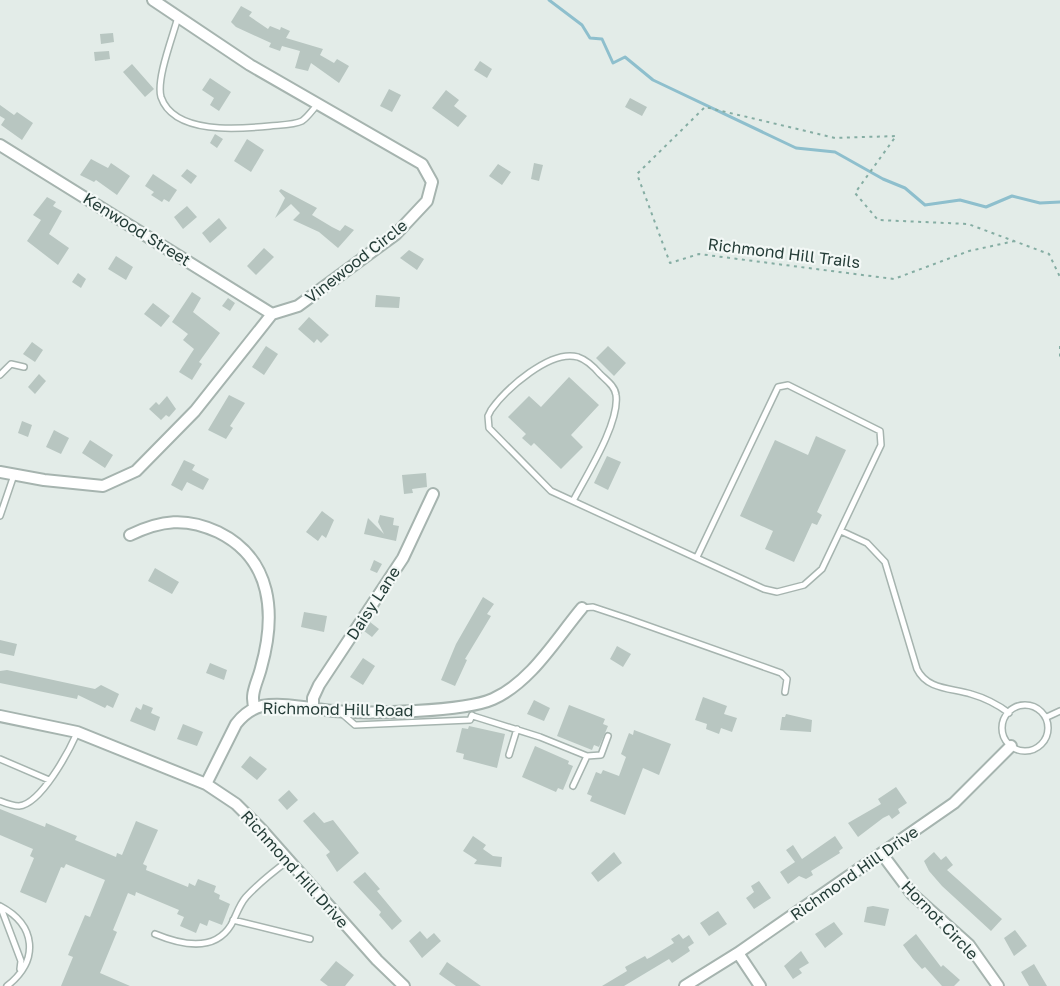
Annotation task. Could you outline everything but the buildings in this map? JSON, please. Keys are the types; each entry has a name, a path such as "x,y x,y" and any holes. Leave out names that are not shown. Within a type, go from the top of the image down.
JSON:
{"street":[{"name":"Vinewood Circle","path":"153,0 250,65 422,164 432,182 427,201 396,234 298,306 272,314"},
{"name":"Kenwood Street","path":"0,145 272,314"},
{"path":"0,472 103,486 135,471 195,411 272,314"},
{"name":"Daisy Lane","path":"313,709 313,698 319,685 403,558 433,494"},
{"path":"130,535 162,522 189,522 224,535 254,560 266,591 268,622 265,653 253,695 255,708"},
{"name":"Richmond Hill Road","path":"206,784 236,724 255,708 270,705 339,711 433,709 491,700 524,678 582,608"},
{"name":"Richmond Hill Drive","path":"0,716 77,732 206,784 236,804 376,960 404,986"},
{"name":"Richmond Hill Drive","path":"685,986 738,953 954,803 1011,746"},
{"name":"Hornot Circle","path":"882,854 912,894 969,945 998,986"},
{"path":"738,953 760,986"}],"lane":[{"path":"178,16 162,74 160,94 164,105 172,114 203,127 244,128 301,121 319,103"},
{"path":"573,501 607,432 617,397 613,387 590,363 578,357 565,357 524,375 495,404 488,416 489,428 495,435 551,490 573,501 697,557 764,589 777,592 790,590 804,585 822,569 881,445 882,437 874,426 783,384 775,391 697,557"},
{"path":"0,375 11,364 24,367"},
{"path":"0,516 14,475"},
{"path":"841,531 867,543 885,562 917,669 923,678 933,685 987,699 1009,713"},
{"path":"582,608 593,608 620,616 781,673 787,679 785,692"},
{"path":"470,704 473,716"},
{"path":"1022,705 1040,710 1047,717 1046,736 1037,747 1019,750 1011,746 1002,731 1009,713 1022,705"},
{"path":"339,711 356,725 470,720 473,716"},
{"path":"1047,717 1060,711"},
{"path":"473,716 517,729 587,756 601,755 608,736"},
{"path":"509,754 517,729"},
{"path":"0,801 19,806 28,802 61,765 77,732"},
{"path":"573,786 587,756"},
{"path":"0,759 49,780"},
{"path":"155,934 188,944 203,944 226,932 245,898 289,861"},
{"path":"0,906 21,961 20,974"},
{"path":"0,906 22,921 30,942 30,951 20,974 7,986"},
{"path":"233,920 310,939"}],"path":[{"name":"Richmond Hill Trails","path":"1015,241 969,251 894,279 699,254 670,263 637,174 705,107 835,138 896,136 855,194 878,219 968,224 1015,241 1049,254 1060,277"},
{"path":"1060,346 1060,359"}],"waterway":[{"path":"549,0 582,25 590,38 602,39 613,63 625,57 653,80 796,148 835,152 883,179 905,188 925,205 960,200 986,207 1012,196 1040,203 1060,202"}]}
